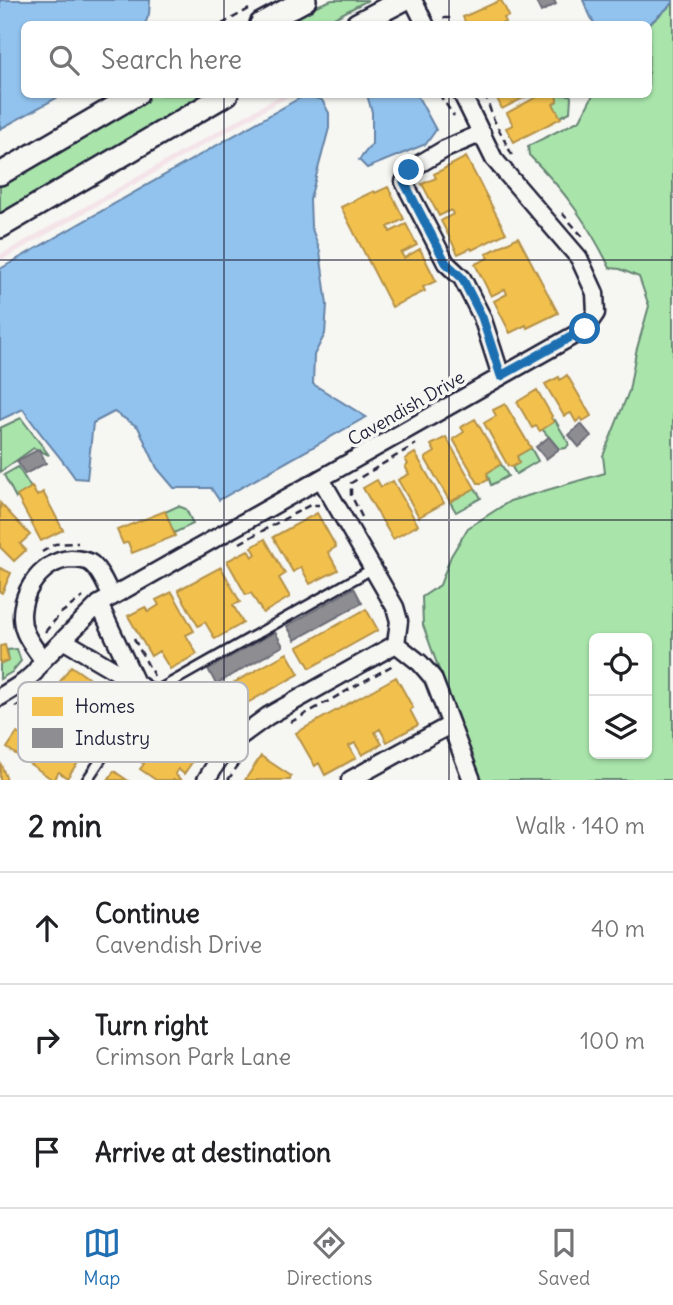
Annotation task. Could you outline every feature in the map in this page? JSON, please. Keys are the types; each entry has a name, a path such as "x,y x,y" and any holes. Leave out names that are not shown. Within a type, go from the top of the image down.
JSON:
{"main road":[{"path":"258,15 305,0"},
{"path":"364,21 403,0"},
{"path":"0,174 129,98"},
{"path":"0,227 220,98"}],"street":[{"path":"413,0 424,21"},
{"name":"Cavendish Drive","path":"24,682 100,598 321,479 585,329 596,313 595,293 579,258 494,159 464,98"},
{"path":"482,133 445,149 409,170 404,182 446,263 462,278 482,317 501,376"},
{"path":"321,479 395,607 399,621 396,644"},
{"path":"43,660 25,631 23,618 26,596 36,577 55,563 66,559 79,559 90,562 102,577 100,598 144,682"},
{"path":"63,640 136,682"},
{"path":"396,644 420,663 433,678 471,780"},
{"path":"248,731 268,716 396,644"},
{"name":"Cavendish Drive","path":"6,703 18,689"},
{"path":"350,780 450,724"},
{"path":"205,780 217,762"}],"lane":[{"path":"158,682 372,569"},
{"path":"87,780 99,762"}],"path":[{"path":"234,21 258,15"},
{"path":"443,18 449,18 450,21"},
{"path":"442,98 456,117"},
{"path":"314,499 314,505"},
{"path":"232,548 314,505 322,508"},
{"path":"37,556 55,544 87,544"},
{"path":"45,632 61,614 100,598"},
{"path":"128,629 155,676 151,682"},
{"path":"282,727 399,662"},
{"path":"248,752 252,746"},
{"path":"228,780 241,762"}],"shaded area":[{"path":"276,98 286,98 0,261 0,255"}],"green space":[{"path":"332,0 368,0 329,21 282,21"},
{"path":"673,3 673,780 479,780 423,625 422,597 440,585 451,556 468,528 510,501 605,473 603,456 629,391 636,352 649,306 639,277 610,268 593,236 564,194 529,155 528,146 580,120 591,98 652,98 652,22"},
{"path":"145,98 202,98 0,218 0,183"},
{"path":"556,98 571,98 570,112 560,117 553,104"},
{"path":"21,418 49,455 34,448 0,472 0,428"},
{"path":"555,420 569,444 566,448 559,449 542,429"},
{"path":"531,448 538,461 516,474 512,467 519,463 517,456"},
{"path":"501,464 508,476 491,485 487,473"},
{"path":"18,467 31,488 16,498 4,475"},
{"path":"475,488 481,498 456,512 450,502"},
{"path":"178,506 186,509 193,524 174,533 165,512"},
{"path":"17,649 21,661 12,672 0,679 0,663 9,661 7,650"}],"water":[{"path":"0,0 150,0 146,21 21,21 21,98 57,98 0,129"},
{"path":"583,0 673,0 652,21 593,21"},
{"path":"300,98 322,100 329,113 329,128 310,199 311,226 320,251 327,305 325,334 314,355 313,384 366,417 219,500 211,488 174,488 157,468 138,427 114,412 93,423 87,479 75,478 23,409 0,420 0,269"},
{"path":"368,98 419,98 436,130 426,144 367,168 359,160 372,144 372,112"}],"building: Homes":[{"path":"501,0 509,16 504,18 506,21 465,21 463,17"},
{"path":"497,98 523,98 502,109"},
{"path":"535,98 557,98 553,104 561,118 514,142 506,128 513,125 507,113"},
{"path":"466,157 506,233 458,254 441,221 453,214 451,210 439,216 422,184 436,178 434,174"},
{"path":"388,187 404,219 388,227 390,232 406,224 417,245 401,253 404,258 420,249 436,281 423,287 425,291 392,307 341,207"},
{"path":"518,237 558,313 510,333 494,301 507,294 505,289 491,296 475,264 488,258 486,254"},
{"path":"567,375 591,416 583,421 581,418 576,422 571,413 564,416 545,384"},
{"path":"537,390 554,422 540,431 536,426 532,428 517,402"},
{"path":"505,404 531,448 517,456 519,463 512,467 508,466 484,423 496,416 493,410"},
{"path":"475,419 501,464 487,473 488,480 482,483 478,483 453,439 464,432 461,427"},
{"path":"446,437 475,488 450,502 425,458 435,452 431,445"},
{"path":"415,453 444,503 419,517 398,480 409,474 405,459"},
{"path":"377,480 381,487 393,481 418,525 393,539 363,488"},
{"path":"32,487 37,496 43,492 63,530 41,541 17,496"},
{"path":"0,503 30,535 20,544 26,550 14,561 0,547"},
{"path":"165,511 175,536 132,553 128,542 123,544 117,530"},
{"path":"317,513 336,547 328,552 338,570 310,584 301,567 293,572 273,537"},
{"path":"265,539 285,574 279,578 290,597 263,613 251,593 246,595 227,561 248,550 252,557 256,554 252,547"},
{"path":"221,567 240,602 233,605 243,623 215,639 205,622 198,626 178,590"},
{"path":"0,568 11,573 2,593 0,592"},
{"path":"172,592 194,631 186,635 197,654 170,669 159,651 151,656 128,616 145,607 148,612 159,605 156,600"},
{"path":"366,609 378,630 310,668 298,647"},
{"path":"5,645 9,661 0,663 0,646"},
{"path":"287,653 299,674 248,702 248,682 235,682"},
{"path":"71,666 94,682 60,682"},
{"path":"396,677 413,708 410,710 418,725 387,742 380,729 375,732 382,744 362,755 355,743 349,746 356,758 325,775 319,763 315,766 296,733"},
{"path":"18,734 18,756 7,748"},
{"path":"261,756 291,776 290,780 245,780"},
{"path":"0,762 7,780 0,780"},
{"path":"27,762 78,762 67,778 59,772 53,780"},
{"path":"141,762 192,762 184,774 178,769 175,774 181,780 156,780 140,769 144,764"},
{"path":"114,771 127,780 108,780"}],"building: Industry":[{"path":"535,0 554,0 556,4 541,12"},
{"path":"581,424 591,436 579,447 569,435"},
{"path":"549,437 559,449 546,459 536,447"},
{"path":"39,449 46,463 25,474 17,461"},
{"path":"354,588 362,603 295,640 287,626"},
{"path":"275,632 283,646 220,682 215,682 208,669"}],"route":[{"path":"409,170 404,182 446,263 462,278 482,317 501,376 585,329"}]}
